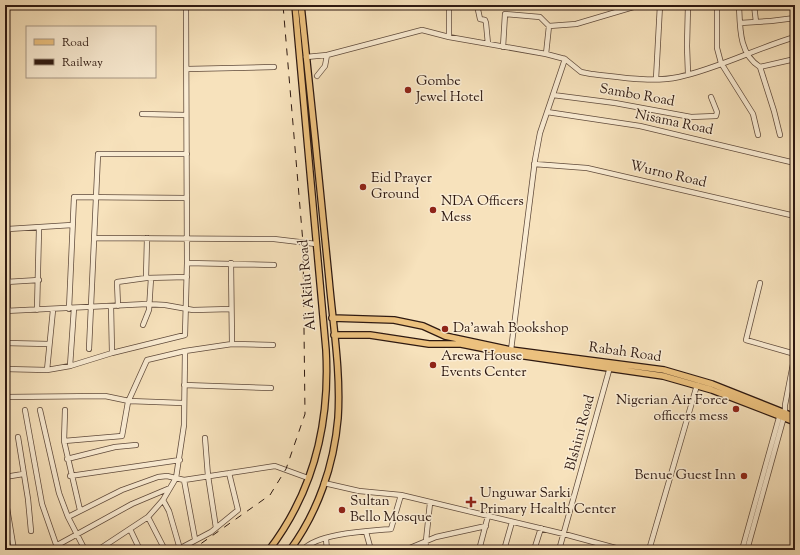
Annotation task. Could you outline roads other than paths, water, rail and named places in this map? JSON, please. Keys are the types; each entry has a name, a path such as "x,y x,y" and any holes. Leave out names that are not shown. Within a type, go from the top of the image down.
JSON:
{"main road":[{"name":"Ali Akilu Road","path":"269,550 289,518 308,478 322,429 327,392 326,350 295,5"},
{"name":"Ali Akilu Road","path":"290,550 311,517 324,483 333,450 338,418 338,387 334,335 301,5"},
{"name":"Rabah Road","path":"332,318 394,320 422,326 445,336 512,350 664,370 712,384 784,418"},
{"name":"Rabah Road","path":"334,335 370,335 429,344 461,344 506,354 663,376 697,385 784,418"}],"street":[{"path":"5,369 19,368 47,370 70,366 112,353 185,335 187,277 186,5"},
{"path":"449,5 449,37"},
{"path":"477,5 480,19 485,20 486,23 488,44"},
{"path":"503,47 505,14 540,17 549,26 576,24 630,6 640,5"},
{"path":"656,79 660,5"},
{"path":"688,5 688,74"},
{"path":"717,5 717,48 721,63 753,114 758,135"},
{"path":"739,5 740,23 746,54 751,61 760,67 780,135"},
{"path":"754,5 756,22"},
{"path":"740,23 795,18"},
{"path":"546,54 549,26"},
{"path":"306,57 327,55 422,30 449,37 546,54 565,60 580,72 656,79 678,77 688,74 795,37"},
{"path":"317,76 325,66 327,55"},
{"path":"760,67 795,59"},
{"path":"512,350 534,164 540,133 565,60"},
{"path":"187,69 274,67"},
{"name":"Sambo Road","path":"553,95 615,103 691,117 707,117 717,114 711,97"},
{"name":"Nisama Road","path":"547,112 640,126 795,163"},
{"path":"142,114 186,115"},
{"path":"89,349 98,154 187,154"},
{"name":"Wurno Road","path":"534,164 588,168 795,216"},
{"path":"70,366 72,225 74,198 186,198"},
{"path":"72,225 42,226 39,229 8,229 6,282 7,311 53,310 149,304 165,304 185,309 231,310"},
{"path":"37,310 39,280 39,229"},
{"path":"94,238 274,239 316,244"},
{"path":"143,326 149,310 147,238"},
{"path":"187,263 274,265"},
{"path":"231,263 232,344"},
{"path":"118,306 117,282 148,278 187,277"},
{"path":"6,282 39,280"},
{"path":"747,550 784,418 785,405 795,354 746,340 760,283"},
{"path":"111,306 112,353"},
{"path":"47,370 53,310"},
{"path":"5,343 49,344"},
{"path":"64,441 122,436 129,401 147,360 185,351 232,344 273,345"},
{"path":"98,550 148,516 163,500 176,478 183,436 185,351"},
{"name":"BIshini Road","path":"559,550 610,368"},
{"path":"184,385 270,388"},
{"path":"649,550 697,385"},
{"path":"5,397 106,396 129,401 183,403"},
{"path":"25,410 42,504 56,548 132,504 170,488"},
{"path":"40,410 59,493 68,516 85,550"},
{"path":"65,410 64,441 70,476 80,510"},
{"path":"742,550 784,418"},
{"path":"18,437 31,531"},
{"path":"205,438 208,476 216,528"},
{"path":"67,459 115,447 136,445"},
{"path":"70,476 180,460"},
{"path":"68,516 122,490 158,477 167,476 184,480 275,466 308,478"},
{"path":"163,500 169,511 179,549 216,528 238,510 229,473"},
{"path":"5,477 24,474"},
{"path":"184,480 195,539"},
{"path":"324,483 359,491 400,495 564,534 603,548 624,550"},
{"path":"303,550 311,543 342,534 391,529 400,495"},
{"path":"5,496 14,550"},
{"path":"424,550 430,503"},
{"path":"148,516 165,550"},
{"path":"478,550 488,516"},
{"path":"504,550 512,522"},
{"path":"405,550 436,537 486,526"},
{"path":"534,550 541,528"},
{"path":"130,529 140,550"},
{"path":"366,532 371,550"},
{"path":"326,539 327,550"}],"railway":[{"path":"189,550 199,545 270,495 286,469 305,414 303,243 283,5"}],"place":[{"name":"Gombe Jewel Hotel","path":"408,90"},
{"name":"Eid Prayer Ground","path":"363,187"},
{"name":"NDA Officers Mess","path":"433,210"},
{"name":"Da'awah Bookshop","path":"445,329"},
{"name":"Arewa House Events Center","path":"433,365"},
{"name":"Nigerian Air Force officers mess","path":"736,409"},
{"name":"Benue Guest Inn","path":"744,476"},
{"name":"Unguwar Sarki Primary Health Center","path":"471,502"},
{"name":"Sultan Bello Mosque","path":"342,510"}]}
